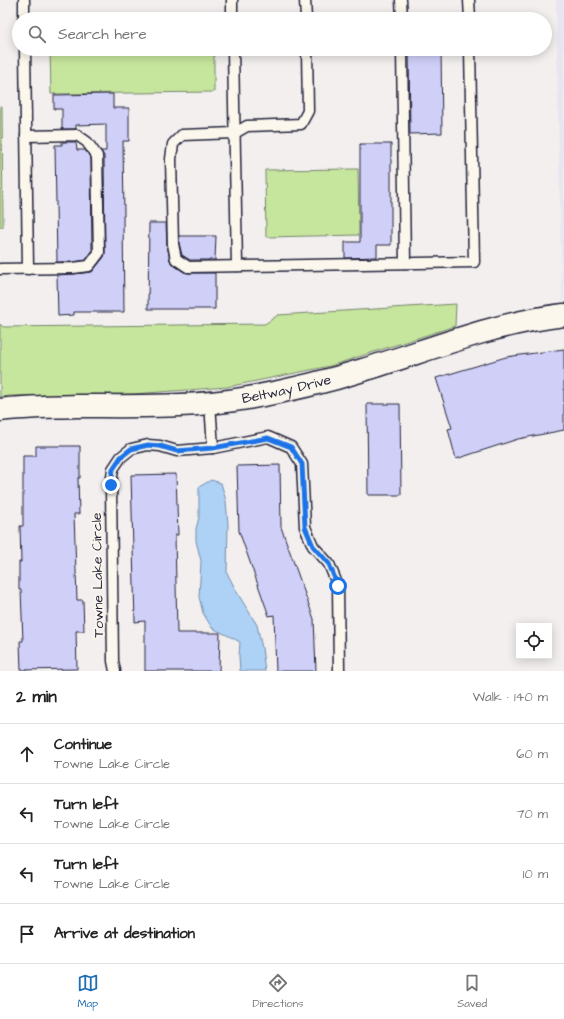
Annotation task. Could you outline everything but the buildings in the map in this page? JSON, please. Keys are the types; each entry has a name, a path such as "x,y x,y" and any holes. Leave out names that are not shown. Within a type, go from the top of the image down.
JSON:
{"street":[{"name":"Beltway Drive","path":"0,410 33,407 175,405 210,403 246,398 324,381 471,335 512,324 564,315"}],"lane":[{"path":"24,0 24,12"},
{"path":"232,0 232,12"},
{"path":"306,0 306,12"},
{"path":"401,0 402,12"},
{"path":"470,0 470,12"},
{"path":"25,56 28,269"},
{"path":"233,56 237,266"},
{"path":"306,56 308,111 301,124 247,126 235,133 182,135 173,144 171,159 173,244 176,259 188,267 474,262 470,56"},
{"path":"402,56 405,263"},
{"path":"0,269 72,268 89,266 99,253 97,156 87,142 77,135 26,136"},
{"path":"210,403 213,448"},
{"name":"Towne Lake Circle","path":"115,671 113,661 111,485 113,469 121,457 131,449 148,445 160,446 177,451 213,448 268,438 291,447 302,464 305,527 313,546 329,564 338,586 339,671"}],"shaded area":[{"path":"556,0 564,0 564,301 562,301"}],"green space":[{"path":"50,56 214,56 214,92 51,94"},
{"path":"0,106 2,106 3,227 0,227"},
{"path":"358,169 359,235 266,237 265,170"},
{"path":"456,304 455,326 330,366 227,387 133,394 0,397 0,324 3,327 265,324 278,315"}],"water":[{"path":"211,480 221,483 226,501 228,524 227,573 257,625 265,671 240,671 240,642 212,628 203,613 199,597 201,561 196,541 196,529 199,517 199,487"}],"route":[{"path":"111,485 113,469 121,457 131,449 148,445 160,446 177,451 213,448 268,438 291,447 302,464 305,527 313,546 329,564 338,586"}]}
